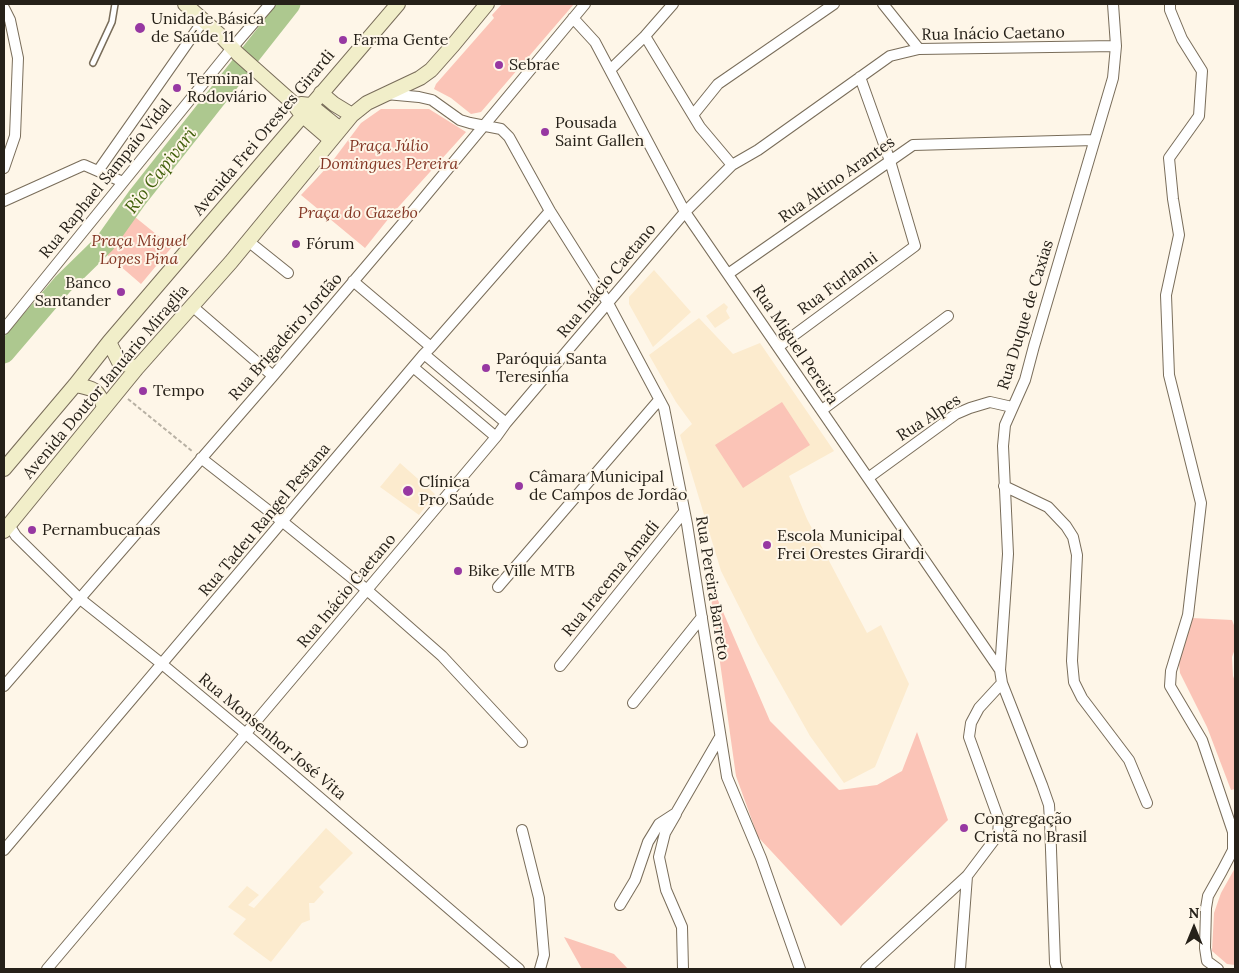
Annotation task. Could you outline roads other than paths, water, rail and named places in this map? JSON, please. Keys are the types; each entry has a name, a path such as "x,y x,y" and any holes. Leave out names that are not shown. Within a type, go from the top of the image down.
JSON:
{"main road":[{"path":"184,4 222,37 253,68 293,102 336,134"},
{"name":"Avenida Frei Orestes Girardi","path":"4,469 109,342 398,4"},
{"name":"Avenida Doutor Januário Miraglia","path":"5,524 248,241 352,115 367,103 420,78 431,70 486,4"},
{"path":"321,93 352,115"},
{"path":"109,342 119,362 137,368"},
{"path":"75,385 95,390 102,398 104,408"}],"street":[{"name":"Rua Raphael Sampaio Vidal","path":"4,329 122,182 235,51 270,4"},
{"name":"Rua Brigadeiro Jordão","path":"4,686 404,223 585,4"},
{"path":"610,70 645,36 672,4"},
{"path":"693,115 718,84 834,4"},
{"path":"883,4 920,49"},
{"name":"Rua Duque de Caxias","path":"1000,670 1008,554 1003,446 1005,424 1025,380 1113,78 1116,46 1112,4"},
{"path":"1170,4 1170,10 1182,39 1202,72 1199,116 1169,158 1179,235 1166,295 1169,374 1201,503 1188,615 1170,671 1170,686 1202,740 1233,832 1233,850 1208,896 1206,908 1205,948 1208,960 1217,969"},
{"path":"4,8 10,20 18,58 16,136 4,168"},
{"name":"Rua Miguel Pereira","path":"574,18 595,42 685,212 1000,670 1002,683"},
{"path":"98,171 203,21"},
{"path":"645,36 700,127 732,165"},
{"name":"Rua Inácio Caetano","path":"48,969 685,212 732,165 758,150 890,56 920,49 1116,46"},
{"path":"860,77 890,161"},
{"name":"Rua Pereira Barreto","path":"384,94 432,100 460,120 501,129 509,137 550,211 608,303 664,408 702,617 727,777 761,858 800,969"},
{"name":"Rua Altino Arantes","path":"728,274 913,145 1094,140"},
{"name":"Rua Furlanni","path":"778,347 915,246 890,161"},
{"path":"4,201 84,165 122,182"},
{"name":"Rua Tadeu Rangel Pestana","path":"4,850 413,367 550,211"},
{"path":"248,241 288,273"},
{"path":"354,281 506,423"},
{"path":"192,306 273,376"},
{"path":"822,410 948,316"},
{"path":"413,367 496,437"},
{"path":"498,586 659,400"},
{"name":"Rua Alpes","path":"868,478 956,414 990,402 1012,407"},
{"path":"201,458 367,590 442,656 522,742"},
{"path":"1004,486 1048,507 1066,526 1073,537 1077,555 1072,661 1074,682 1082,698 1129,760 1147,803"},
{"name":"Rua Iracema Amadi","path":"560,666 684,512"},
{"name":"Rua Monsenhor José Vita","path":"5,524 79,598 246,734 508,966 519,969"},
{"path":"633,703 702,617"},
{"path":"866,969 967,876 998,834 998,820 969,737 971,722 979,708 1002,683 1048,805 1055,963 1057,969"},
{"path":"683,969 682,927 666,890 659,857 665,832 720,737"},
{"path":"620,905 635,880 648,842 659,824 676,813"},
{"path":"522,830 539,898 544,955 540,969"},
{"path":"960,969 967,876"}],"lane":[{"path":"93,63 112,22 115,4"}],"waterway":[{"name":"Rio Capivari","path":"4,353 63,284 105,243 137,198 290,4"}],"place":[{"name":"Unidade Básica de Saúde 11","path":"140,28"},
{"name":"Farma Gente","path":"343,40"},
{"name":"Sebrae","path":"499,65"},
{"name":"Terminal Rodoviário","path":"177,88"},
{"name":"Pousada Saint Gallen","path":"545,132"},
{"name":"Fórum","path":"296,244"},
{"name":"Banco Santander","path":"121,292"},
{"name":"Paróquia Santa Teresinha","path":"486,368"},
{"name":"Tempo","path":"143,391"},
{"name":"Câmara Municipal de Campos de Jordão","path":"519,486"},
{"name":"Clínica Pro Saúde","path":"408,491"},
{"name":"Pernambucanas","path":"32,530"},
{"name":"Escola Municipal Frei Orestes Girardi","path":"767,545"},
{"name":"Bike Ville MTB","path":"458,571"},
{"name":"Congregação Cristã no Brasil","path":"964,828"}],"park label":[{"name":"Praça Júlio Domingues Pereira","path":"389,155"},
{"name":"Praça do Gazebo","path":"358,213"},
{"name":"Praça Miguel Lopes Pina","path":"139,250"}]}
